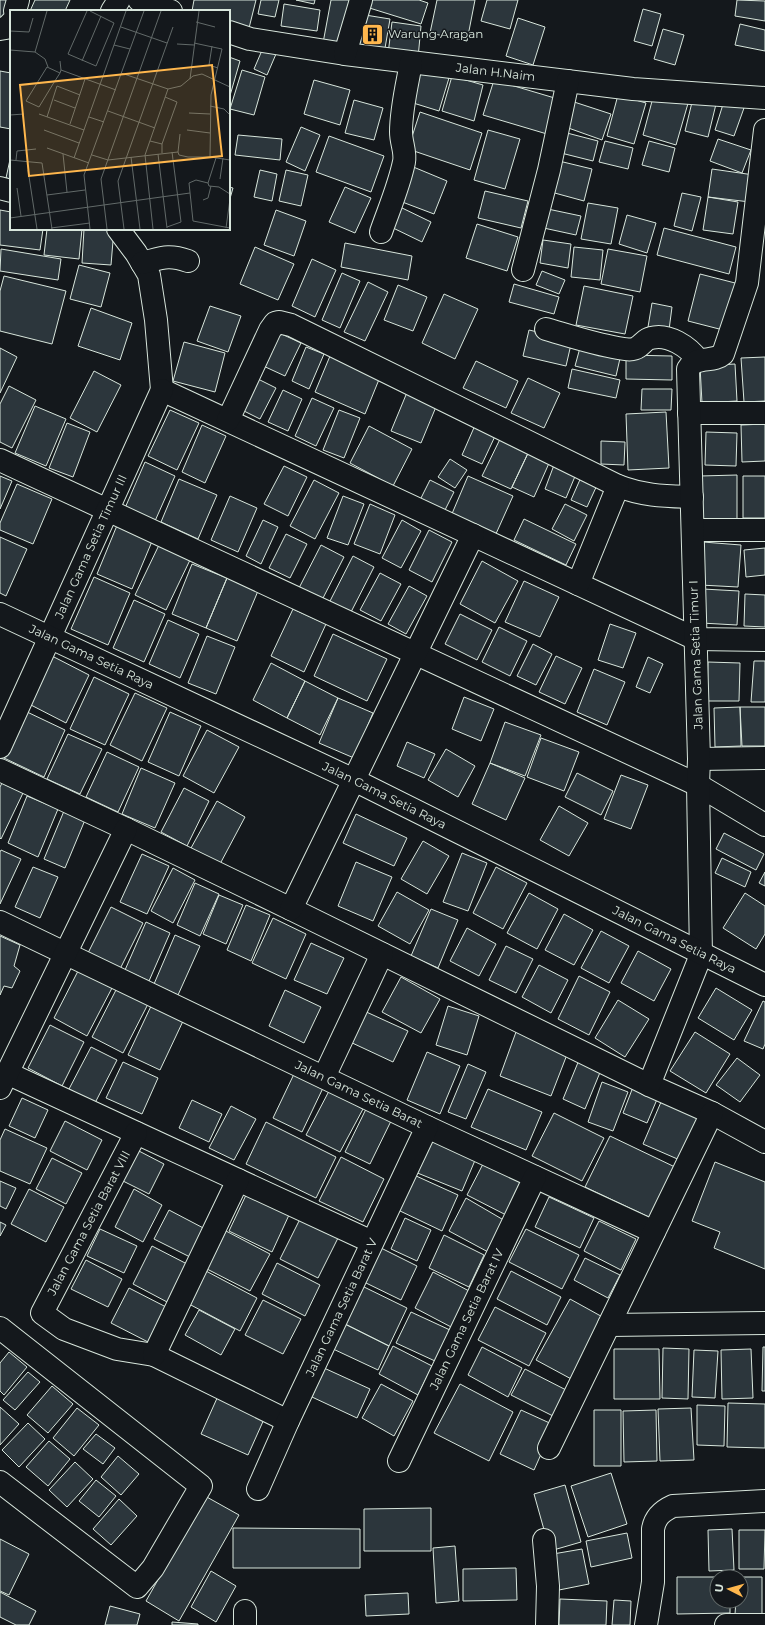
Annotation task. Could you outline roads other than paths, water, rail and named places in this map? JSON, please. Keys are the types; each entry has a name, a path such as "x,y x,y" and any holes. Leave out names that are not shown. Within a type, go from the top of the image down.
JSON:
{"street":[{"path":"15,10 18,0"},
{"path":"113,10 119,0"},
{"path":"139,0 167,10"},
{"path":"345,54 361,0"},
{"path":"0,29 6,28 10,24"},
{"name":"Jalan H.Naim","path":"230,32 250,39 411,63 633,89 765,98"},
{"path":"381,232 401,176 404,161 401,128 411,63"},
{"path":"523,270 549,170 568,81"},
{"path":"546,329 617,348 631,349 638,348 646,340 658,336 688,348 698,360 717,357 724,354 747,283 765,130"},
{"path":"0,188 10,191"},
{"path":"119,230 149,275 162,390 696,640 765,640"},
{"path":"142,263 166,256 188,261"},
{"path":"228,420 270,330 275,323 283,323 291,325 618,486 633,492 652,496 692,497"},
{"name":"Jalan Gama Setia Timur I","path":"698,360 691,364 688,369 699,758 698,785 701,954"},
{"name":"Jalan Gama Setia Timur III","path":"0,747 162,390"},
{"path":"689,413 765,413"},
{"path":"0,460 698,785 765,825"},
{"path":"578,584 618,486"},
{"path":"693,530 765,530"},
{"path":"291,909 473,535"},
{"name":"Jalan Gama Setia Raya","path":"0,614 354,780 765,985"},
{"path":"699,758 765,758"},
{"path":"0,770 291,909 649,1085 712,1113 765,1142"},
{"path":"126,829 4,1080 136,1133 372,1242"},
{"name":"Jalan Gama Setia Barat","path":"0,922 427,1127 654,1232"},
{"path":"324,1077 382,954"},
{"path":"649,1085 701,954"},
{"path":"549,1448 712,1113"},
{"name":"Jalan Gama Setia Barat V","path":"258,1489 427,1127"},
{"name":"Jalan Gama Setia Barat VIII","path":"136,1133 42,1313 64,1329 117,1348 154,1355"},
{"name":"Jalan Gama Setia Barat IV","path":"399,1461 535,1177"},
{"path":"238,1180 154,1355 288,1422"},
{"path":"609,1325 765,1323"},
{"path":"0,1328 201,1486 153,1568 137,1587 0,1482"},
{"path":"646,1625 653,1582 654,1522 663,1511 672,1506 765,1501"},
{"path":"544,1540 548,1586 547,1625"},
{"path":"726,1625 765,1625"}],"place":[{"name":"Warung Arapan","path":"372,34"}]}
